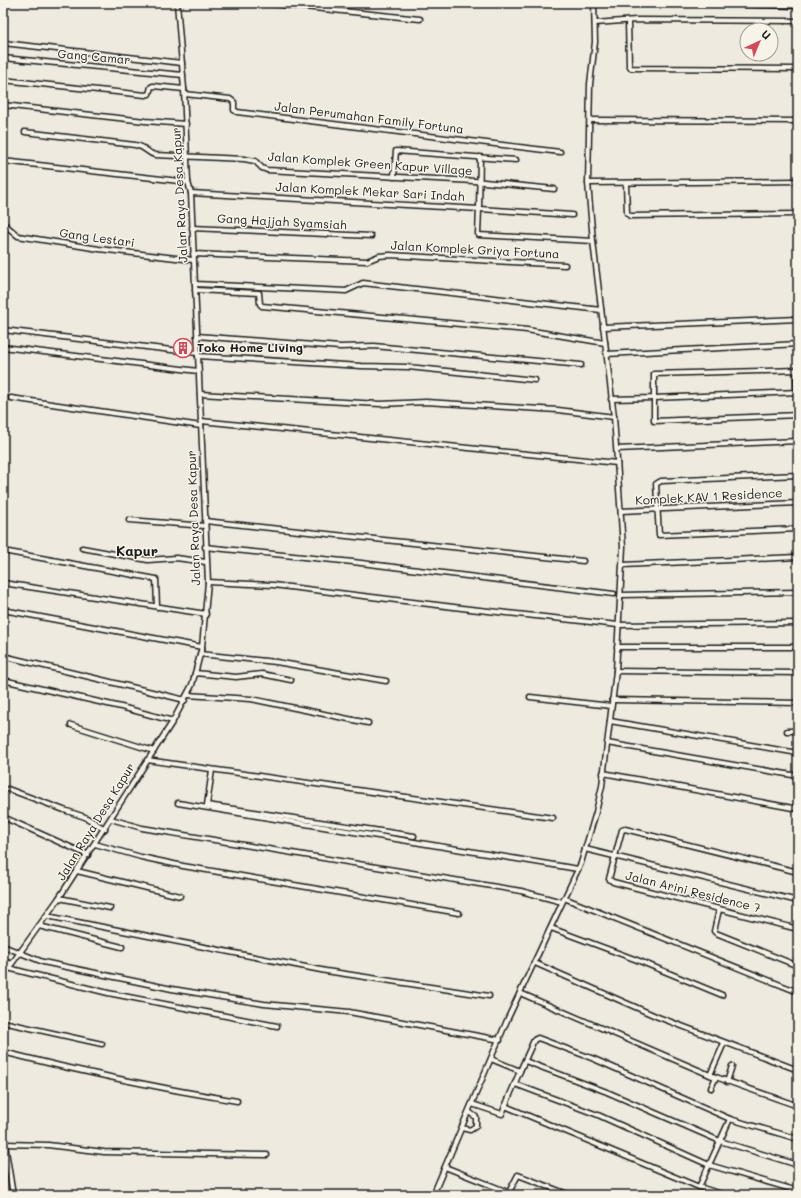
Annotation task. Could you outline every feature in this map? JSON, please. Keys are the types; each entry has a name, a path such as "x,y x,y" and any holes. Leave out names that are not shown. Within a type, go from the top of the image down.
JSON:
{"street":[{"name":"Jalan Raya Desa Kapur","path":"3,976 47,916 88,855 173,721 186,698 202,647 208,582 205,547 191,193 188,182 185,94 177,3"},
{"path":"265,3 420,19"},
{"path":"443,1195 434,1193 520,994 578,870 596,812 610,721 616,671 623,566 617,449 593,241 588,182 590,84 595,42 594,3"},
{"path":"696,3 798,6"},
{"path":"595,23 628,20 798,21"},
{"path":"628,20 629,65 631,68 798,69"},
{"path":"3,43 182,63"},
{"name":"Gang Camar","path":"3,58 183,75"},
{"path":"3,80 145,95 149,94 150,88 153,86 184,89"},
{"name":"Jalan Perumahan Family Fortuna","path":"185,94 230,99 234,102 234,110 237,112 560,152"},
{"path":"3,105 145,121 186,124"},
{"path":"590,120 798,121"},
{"name":"Jalan Komplek Green Kapur Village","path":"24,132 143,146 150,154 155,155 244,159 255,161 262,168 267,170 479,182 554,189"},
{"path":"394,177 396,151 516,160"},
{"path":"480,157 479,209 572,215"},
{"path":"3,160 188,182"},
{"path":"588,182 798,181"},
{"path":"626,183 627,213 630,216 798,214"},
{"name":"Jalan Komplek Mekar Sari Indah","path":"191,193 479,209 479,235 593,241"},
{"name":"Gang Lestari","path":"3,223 18,236 99,249 193,260"},
{"name":"Gang Hajjah Syamsiah","path":"192,228 371,236"},
{"name":"Jalan Komplek Griya Fortuna","path":"193,254 367,261 383,255 565,265"},
{"path":"194,284 346,291 364,282 601,310"},
{"path":"195,290 257,293 260,294 260,304 262,306 527,330 605,343"},
{"path":"603,327 798,319"},
{"path":"3,330 198,355 360,366 408,367 535,380"},
{"path":"197,336 340,347 374,346 581,364"},
{"path":"607,354 798,344"},
{"path":"3,346 198,371"},
{"path":"798,415 654,421 654,374 797,370 798,392 798,415 798,419"},
{"path":"611,399 798,392"},
{"path":"200,394 380,404 426,402 558,410 614,417"},
{"path":"11,398 128,417 617,463"},
{"path":"617,449 798,441"},
{"path":"798,475 658,481 656,484 658,534 660,535 798,529"},
{"name":"Komplek KAV 1 Residence","path":"621,512 798,503"},
{"path":"129,520 205,526"},
{"path":"205,521 583,561"},
{"path":"205,547 353,562 614,594"},
{"path":"82,548 148,560 176,558 206,562"},
{"path":"3,551 156,579 157,607"},
{"path":"623,566 798,556"},
{"path":"3,582 206,614"},
{"path":"208,582 273,585 470,610 618,625 798,623"},
{"path":"621,595 798,592"},
{"path":"3,610 202,647"},
{"path":"617,647 798,647"},
{"path":"200,654 276,662 386,681"},
{"path":"3,656 186,698 251,699 368,723"},
{"path":"616,671 798,673"},
{"path":"195,673 236,677 262,674 291,680"},
{"path":"3,680 121,706 173,721"},
{"path":"530,697 611,706"},
{"path":"612,700 798,703"},
{"path":"610,721 798,753"},
{"path":"71,725 154,751"},
{"path":"787,731 798,731"},
{"path":"607,743 798,776"},
{"path":"147,760 553,818"},
{"path":"212,770 207,805 414,836"},
{"path":"603,773 798,809"},
{"path":"8,789 86,817 105,829"},
{"path":"178,803 578,870"},
{"path":"3,817 88,855"},
{"path":"111,819 142,828 521,891 563,900 798,992"},
{"name":"Jalan Arini Residence 7","path":"798,872 625,829 622,830 609,878 613,882 798,929"},
{"path":"95,844 141,857 183,866 459,913"},
{"name":"Jalan Arini Residence 7","path":"585,849 616,855 798,901"},
{"path":"77,871 180,896"},
{"path":"59,898 110,908"},
{"path":"719,910 714,931 716,933 798,966"},
{"path":"47,916 326,971 489,996"},
{"path":"39,926 122,947"},
{"path":"551,928 637,960 722,995"},
{"path":"3,946 19,954 43,962 172,989 264,1004 349,1012 500,1040"},
{"path":"3,960 11,964"},
{"path":"535,963 658,1017 798,1070"},
{"path":"8,968 108,994 277,1026"},
{"path":"520,994 727,1082 798,1106"},
{"path":"3,1022 102,1044"},
{"path":"472,1104 501,1115 534,1040 541,1039 594,1059 730,1119 798,1139"},
{"path":"710,1075 724,1043"},
{"path":"3,1052 69,1069 168,1090 237,1101"},
{"path":"492,1059 520,1071"},
{"path":"525,1061 607,1092 720,1141 798,1165"},
{"path":"727,1082 732,1066"},
{"path":"711,1088 716,1077"},
{"path":"515,1084 598,1115 709,1164 798,1191"},
{"path":"505,1106 592,1141 699,1187 725,1195"},
{"path":"462,1128 470,1130 477,1124 476,1117 469,1112"},
{"path":"699,1187 730,1119"},
{"path":"3,1132 13,1195"},
{"path":"5,1144 48,1145 104,1152 267,1154"},
{"path":"445,1167 515,1195"},
{"path":"509,1192 518,1175 570,1195"}],"place":[{"name":"Toko Home Living","path":"183,348"}],"district":[{"name":"Kapur","path":"137,551"}]}
